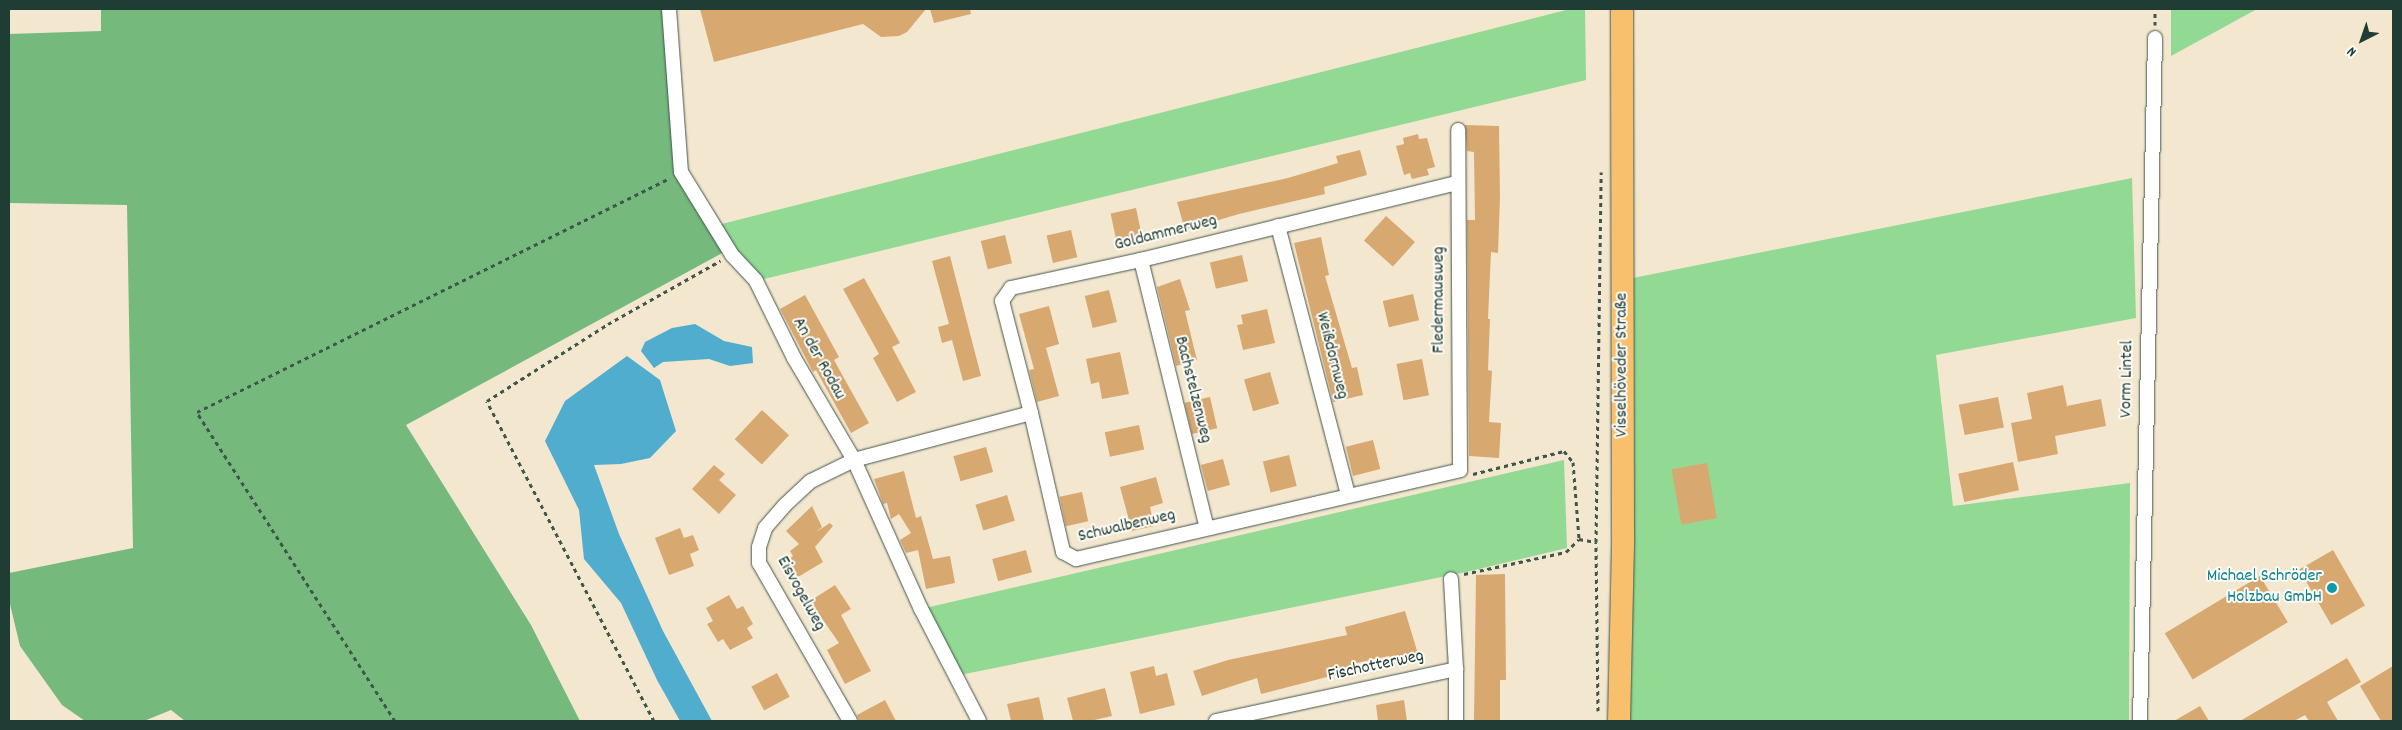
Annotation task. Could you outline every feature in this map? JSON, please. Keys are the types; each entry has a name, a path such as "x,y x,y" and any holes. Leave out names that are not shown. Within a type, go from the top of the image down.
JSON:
{"main road":[{"name":"Visselhöveder Straße","path":"1619,721 1623,540 1622,9"}],"street":[{"name":"An der Rodau","path":"669,9 680,172 732,255 756,281 794,358 854,460 920,609 979,721"},
{"name":"Vorm Lintel","path":"2140,721 2155,38"},
{"name":"Fledermausweg","path":"1458,130 1460,470"},
{"name":"Goldammerweg","path":"1031,413 1002,300 1011,288 1141,260 1458,183"},
{"name":"Weißdornweg","path":"1278,226 1348,495"},
{"name":"Bachstelzenweg","path":"1141,260 1206,528"},
{"name":"Schwalbenweg","path":"1031,413 1063,552 1076,559 1460,470"},
{"path":"854,460 1031,413"},
{"name":"Eisvogelweg","path":"850,721 760,562 759,547 765,528 785,505 811,481 854,460"},
{"path":"1451,579 1456,669 1456,721"},
{"name":"Fischotterweg","path":"1216,721 1456,669"}],"path":[{"path":"1598,721 1596,542 1601,166"},
{"path":"395,721 197,412 680,172"},
{"path":"654,721 487,401 608,324 732,255"},
{"path":"1451,579 1460,575 1566,552 1579,539 1573,462 1564,452 1471,475 1460,470"},
{"path":"1579,539 1596,542"}],"green space":[{"path":"101,9 665,9 679,173 726,251 406,425 531,625 580,721 185,721 171,710 144,721 85,721 62,705 20,646 9,600 9,573 133,548 127,205 9,203 9,34 101,31"},
{"path":"1570,9 1585,9 1586,80 756,281 714,226"},
{"path":"2171,9 2257,9 2171,56"},
{"path":"2132,178 2136,318 1936,355 1953,506 2130,483 2129,721 1629,721 1623,280"},
{"path":"1564,460 1567,548 1466,572 955,676 921,609"}],"water":[{"path":"695,324 724,341 752,347 753,363 730,366 709,359 663,362 654,368 641,351 645,342 672,328"},
{"path":"627,356 660,380 676,431 650,458 621,464 594,465 619,534 663,631 712,721 680,721 657,680 621,603 584,559 579,510 545,441 565,401"}],"building":[{"path":"700,9 926,9 907,32 899,36 881,37 863,24 714,62"},
{"path":"930,9 970,9 971,14 934,23"},
{"path":"1465,125 1499,126 1500,197 1498,253 1491,252 1488,370 1492,371 1489,422 1501,423 1499,458 1469,456 1467,220 1475,220 1474,152 1467,151"},
{"path":"1418,134 1419,139 1427,138 1435,167 1427,169 1429,175 1412,179 1410,173 1404,175 1396,146 1404,144 1403,138"},
{"path":"1360,150 1367,175 1324,187 1325,194 1239,214 1185,230 1177,202 1288,178 1338,163 1336,156"},
{"path":"1136,208 1142,236 1117,242 1111,213"},
{"path":"1386,216 1415,242 1393,267 1364,241"},
{"path":"1071,230 1077,257 1053,263 1047,236"},
{"path":"1005,235 1012,263 988,269 981,241"},
{"path":"1321,237 1329,275 1325,276 1352,368 1357,367 1363,395 1333,402 1294,243"},
{"path":"1242,255 1248,281 1216,289 1210,262"},
{"path":"950,256 981,376 963,381 952,340 942,343 938,327 949,324 932,261"},
{"path":"864,278 900,343 892,347 916,392 897,402 873,358 879,354 843,289"},
{"path":"1180,279 1190,310 1185,311 1197,360 1176,366 1157,287"},
{"path":"1109,290 1117,322 1093,328 1085,296"},
{"path":"1413,294 1419,320 1389,327 1383,301"},
{"path":"805,295 839,357 834,360 869,423 851,433 816,370 813,372 780,309"},
{"path":"1049,306 1059,344 1046,348 1059,396 1037,402 1029,370 1034,369 1019,314"},
{"path":"1267,309 1275,343 1243,350 1237,325 1243,324 1241,315"},
{"path":"1120,352 1129,394 1102,399 1099,382 1091,384 1086,359"},
{"path":"1422,359 1429,395 1404,400 1396,364"},
{"path":"1270,372 1279,404 1253,411 1244,379"},
{"path":"2063,385 2067,406 2101,399 2106,426 2055,436 2058,454 2018,462 2011,423 2032,419 2027,393"},
{"path":"1210,397 1217,428 1192,434 1185,403"},
{"path":"1998,397 2004,427 1965,435 1959,405"},
{"path":"762,410 789,435 762,464 735,439"},
{"path":"1139,425 1144,449 1110,457 1105,432"},
{"path":"1373,440 1380,469 1353,476 1346,447"},
{"path":"986,447 993,472 960,481 953,456"},
{"path":"1289,455 1297,486 1271,493 1263,462"},
{"path":"1223,459 1230,485 1208,491 1201,465"},
{"path":"2013,462 2019,490 1964,502 1958,474"},
{"path":"1707,463 1717,518 1681,524 1672,469"},
{"path":"714,465 725,474 719,480 736,495 719,514 692,489"},
{"path":"904,471 916,518 921,516 933,559 950,556 955,583 926,589 918,550 906,553 900,540 911,533 899,514 891,519 887,503 883,504 874,479"},
{"path":"1156,477 1163,503 1150,507 1154,526 1132,531 1120,487"},
{"path":"1082,492 1088,521 1066,526 1060,497"},
{"path":"1007,495 1015,521 983,530 975,505"},
{"path":"812,506 822,527 816,532 830,523 833,526 815,547 823,562 798,577 787,561 793,556 790,551 799,544 786,531"},
{"path":"680,528 684,538 693,535 699,550 690,554 694,566 669,575 655,538"},
{"path":"1026,550 1032,572 998,581 992,559"},
{"name":"Michael Schröder Holzbau GmbH","path":"2333,550 2365,605 2331,625 2299,570"},
{"path":"1505,574 1506,680 1500,680 1500,721 1474,721 1476,575"},
{"path":"2260,576 2288,622 2193,679 2165,633"},
{"path":"835,585 851,609 841,615 871,671 845,684 827,650 839,643 810,601"},
{"path":"729,595 737,609 743,606 753,624 747,628 753,638 730,650 723,639 718,642 707,624 713,621 706,608"},
{"path":"1405,611 1418,654 1391,662 1389,656 1352,664 1354,670 1261,694 1257,678 1202,696 1193,671 1228,660 1347,635 1345,627"},
{"path":"2347,658 2361,682 2327,702 2338,721 2309,721 2305,715 2294,721 2240,721"},
{"path":"1154,666 1156,676 1167,673 1175,705 1140,714 1130,672"},
{"path":"2393,666 2393,721 2381,721 2360,686"},
{"path":"777,673 790,697 764,710 751,687"},
{"path":"1105,688 1112,716 1090,721 1073,721 1067,698"},
{"path":"1039,697 1044,721 1011,721 1007,704"},
{"path":"885,700 896,721 859,721 857,715"},
{"path":"1404,700 1407,721 1378,721 1376,705"},
{"path":"2200,706 2209,721 2174,721"}],"place":[{"name":"Michael Schröder Holzbau GmbH","path":"2332,588"}]}
